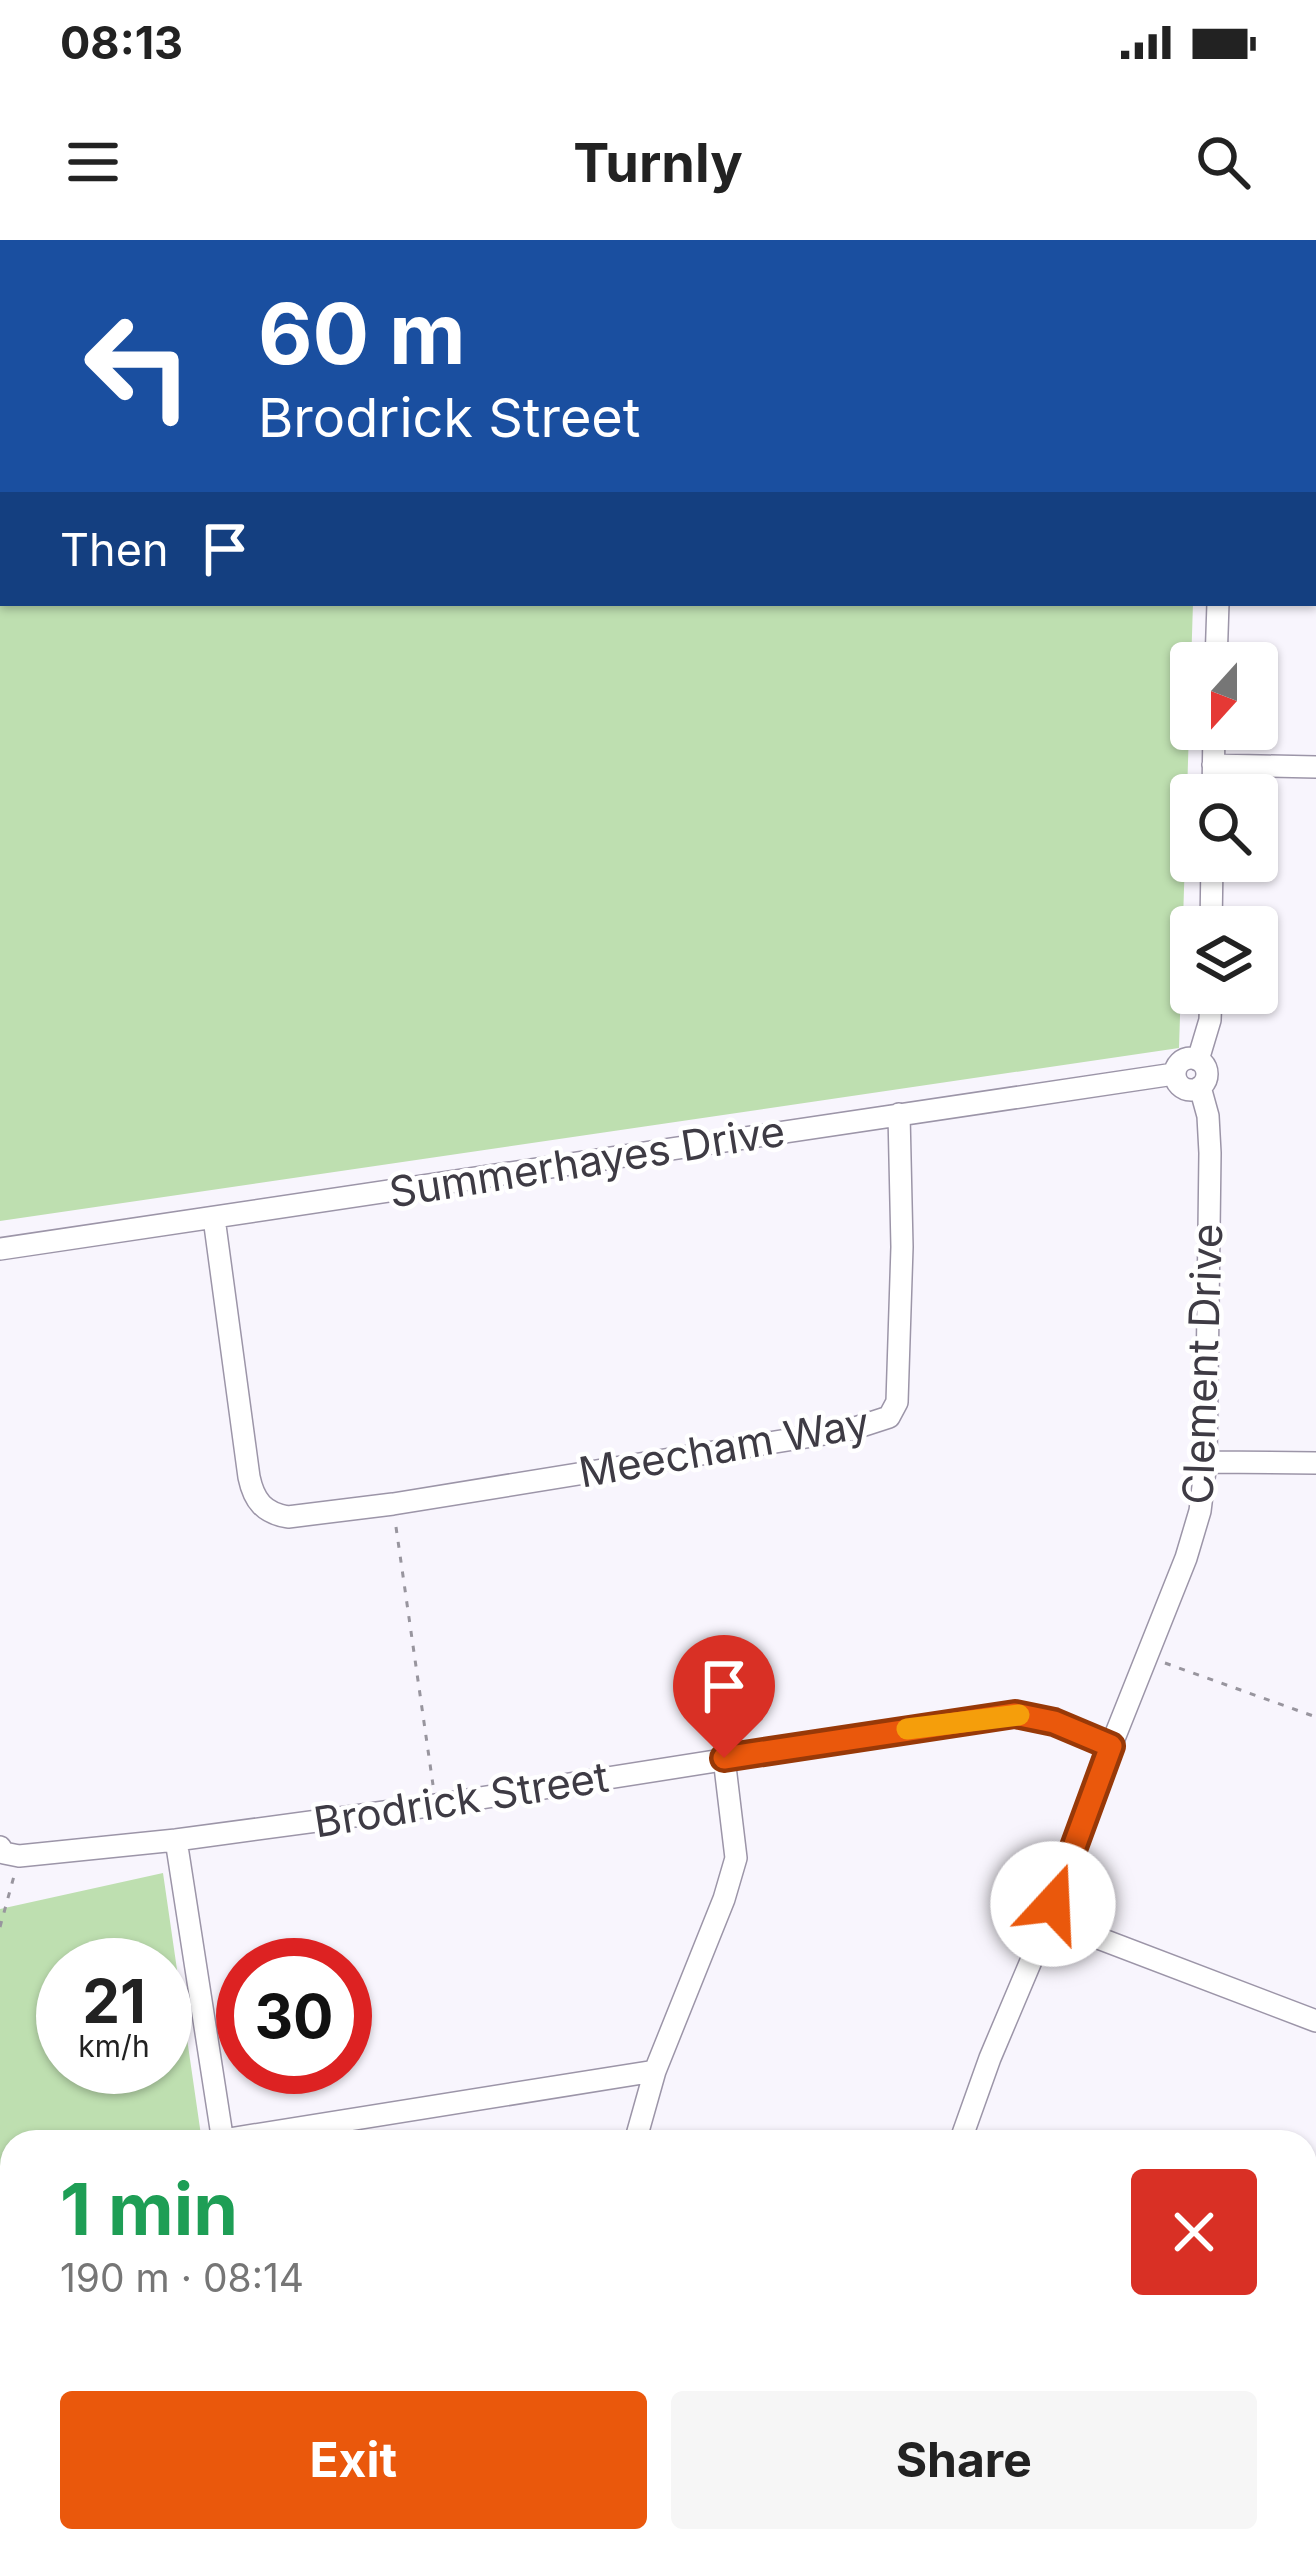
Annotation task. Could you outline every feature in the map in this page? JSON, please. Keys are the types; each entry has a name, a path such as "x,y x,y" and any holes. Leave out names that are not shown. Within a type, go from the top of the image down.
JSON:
{"street":[{"path":"1217,642 1218,606"},
{"path":"1213,750 1213,774"},
{"path":"1213,765 1316,766"},
{"path":"1198,1060 1210,1014"},
{"path":"1185,1059 1198,1060 1206,1080 1200,1087 1183,1089 1174,1074 1185,1059"},
{"name":"Summerhayes Drive","path":"0,1249 1174,1074"},
{"name":"Clement Drive","path":"1058,1914 1111,1746 1200,1511 1206,1462 1210,1153 1208,1115 1200,1087"},
{"name":"Meecham Way","path":"261,1506 288,1517 392,1504 849,1430 889,1417 897,1402 902,1247 899,1114"},
{"path":"214,1217 249,1477 261,1506 245,1524"},
{"path":"1206,1462 1316,1463"},
{"name":"Brodrick Street","path":"9,1852 176,1840 1015,1714 1054,1722 1111,1746"},
{"path":"638,2130 655,2071 736,1858 724,1758"},
{"path":"176,1840 221,2130"},
{"path":"964,2130 1042,1935 1058,1933 1058,1914 1316,2021"},
{"path":"290,2130 655,2071"},
{"path":"350,2120 357,2130"}],"path":[{"path":"392,1504 436,1804"},
{"path":"1147,1657 1316,1717"},
{"path":"0,1927 9,1852"}],"green space":[{"path":"0,606 1193,606 1192,642 1170,642 1170,750 1188,750 1188,774 1170,774 1170,882 1184,882 1183,906 1170,906 1170,1014 1180,1014 1179,1048 0,1221"},
{"path":"163,1873 172,1938 36,1938 36,2094 192,2094 192,2073 200,2130 0,2130 0,1909"}],"slow traffic":[{"path":"907,1729 1019,1715"}],"route":[{"path":"724,1758 1015,1714 1054,1722 1111,1746 1053,1904"}]}
